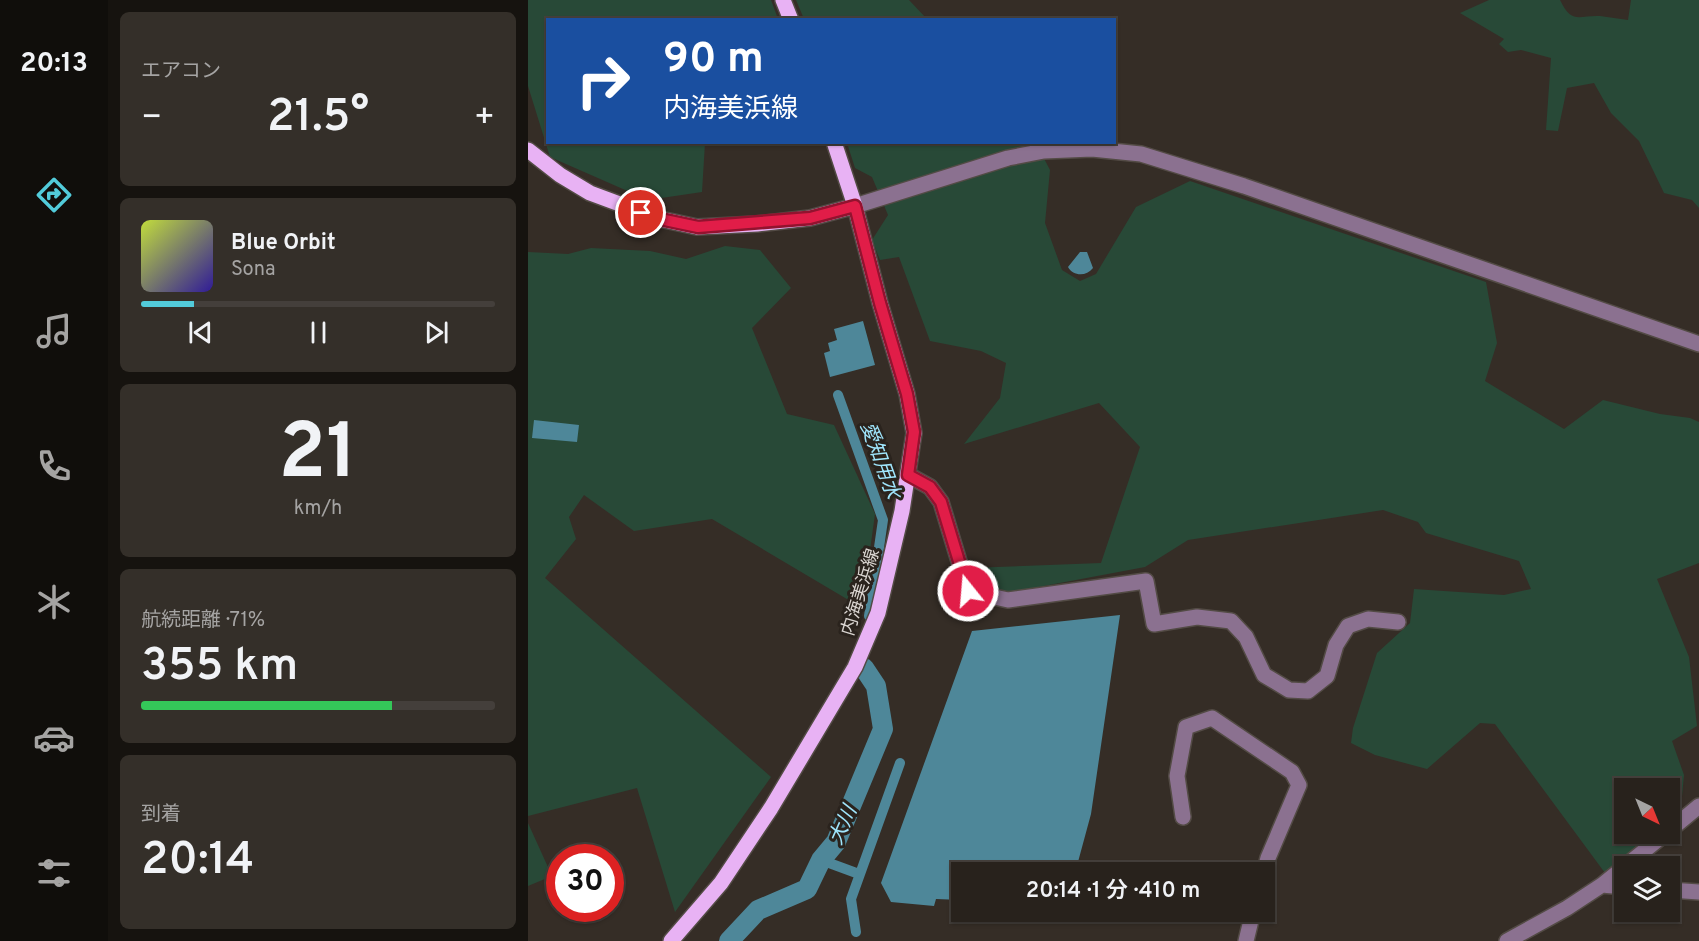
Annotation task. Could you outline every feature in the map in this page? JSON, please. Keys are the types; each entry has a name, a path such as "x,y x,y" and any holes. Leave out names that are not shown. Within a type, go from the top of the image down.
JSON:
{"main road":[{"path":"783,0 790,18"},
{"name":"内海美浜線","path":"671,941 721,883 771,808 855,667 878,614 902,510 914,432 907,394 855,206 835,144"},
{"path":"528,150 560,176 590,193 660,219 698,227 810,218 855,206"}],"street":[{"path":"855,206 1008,158 1044,151 1092,148 1141,154 1244,186 1699,344"},
{"path":"908,475 930,487 941,502 968,591 1008,600 1146,581 1154,624 1197,617 1231,621 1246,637 1264,675 1289,690 1308,692 1327,676 1336,645 1348,626 1368,619 1398,622"},
{"path":"1183,817 1177,776 1186,727 1212,718 1292,772 1299,785 1267,862"},
{"path":"1680,822 1699,806"},
{"path":"1508,941 1567,908 1602,885 1653,844"},
{"path":"1602,885 1614,886"},
{"path":"1680,891 1699,892"},
{"path":"1246,941 1251,922"}],"green space":[{"path":"528,0 771,0 778,18 546,18 546,144 705,144 702,192 648,200 550,157 528,86"},
{"path":"796,0 909,0 926,18 804,18"},
{"path":"1489,0 1560,0 1572,16 1600,16 1628,20 1631,0 1699,0 1699,208 1692,200 1664,193 1639,141 1611,113 1594,83 1567,88 1558,131 1546,130 1551,58 1521,50 1508,52 1499,44 1504,39 1460,13"},
{"path":"847,144 1037,144 1050,170 1045,223 1062,270 1080,281 1096,274 1136,207 1190,181 1486,282 1497,343 1485,381 1564,429 1603,400 1660,414 1690,418 1699,422 1699,563 1657,579 1689,657 1697,726 1672,741 1684,775 1681,807 1680,778 1614,778 1614,844 1640,844 1625,856 1614,856 1614,866 1605,873 1495,724 1480,723 1427,769 1375,755 1351,743 1353,728 1377,653 1410,623 1414,589 1504,595 1531,589 1519,561 1426,533 1418,522 1383,510 1188,540 1145,567 1012,592 974,586 970,568 1101,563 1140,447 1099,403 964,444 1000,398 1006,363 981,351 930,341 899,257 880,260 872,240 888,215 872,177 855,168"},
{"path":"725,246 760,250 791,288 752,328 787,414 834,425 875,514 862,608 712,519 634,531 584,495 569,517 576,539 545,578 771,777 675,912 637,788 528,816 528,252 568,254 591,248 650,251 686,259"},
{"path":"528,823 546,863 546,878 528,886"}],"water":[{"path":"1080,252 1087,252 1093,268 1087,273 1076,274 1068,267"},
{"path":"863,321 875,365 830,377 824,353 830,351 828,343 837,340 834,329"},
{"path":"534,420 579,425 577,442 532,438"},
{"path":"1120,615 1091,814 1078,862 951,862 951,900 936,899 934,906 891,902 881,883 972,631"}],"waterway":[{"name":"愛知用水","path":"838,395 883,520 869,616"},
{"name":"大川","path":"729,941 758,910 807,889 821,860 836,842 883,729 876,686 864,668"},
{"name":"愛知用水","path":"856,932 851,899 900,763"},
{"name":"愛知用水","path":"821,860 859,874"}],"route":[{"path":"641,213 698,227 810,218 855,206 907,394 914,432 908,475 930,487 941,502 968,591"}]}
